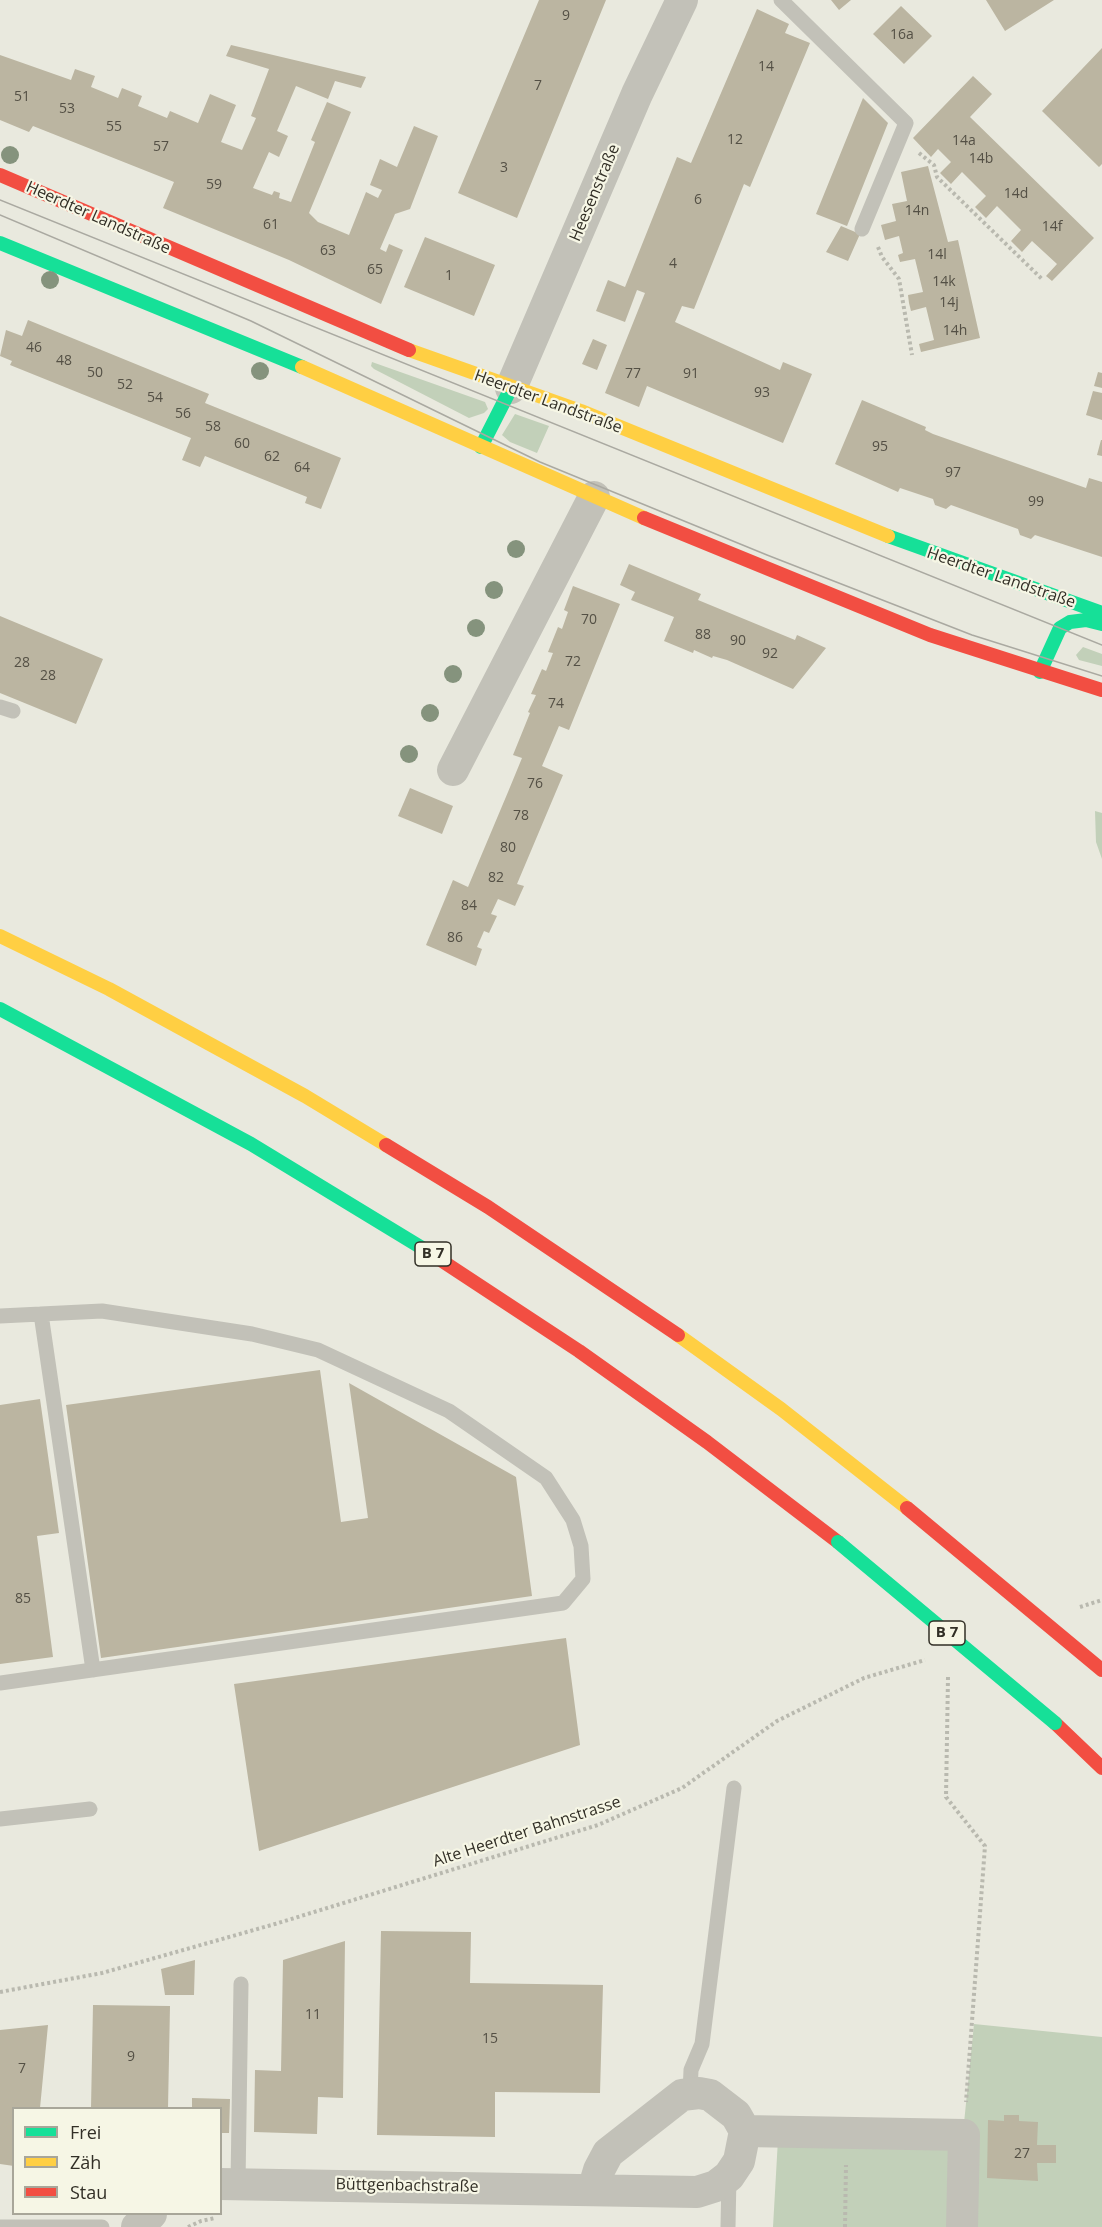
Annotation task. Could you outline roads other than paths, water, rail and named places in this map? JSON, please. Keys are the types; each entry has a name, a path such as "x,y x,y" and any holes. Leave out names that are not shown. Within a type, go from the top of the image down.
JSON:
{"main road":[{"name":"Heerdter Landstraße","path":"0,174 429,359 580,411 926,552 1102,613"},
{"path":"0,243 288,360 594,496 930,635 1102,690"},
{"path":"481,447 511,388"},
{"name":"Heerdter Landstraße","path":"1040,672 1060,628 1070,622 1086,620 1102,624"},
{"path":"0,936 109,989 305,1096 488,1207 634,1304 772,1402 907,1508 1102,1670"},
{"name":"B 7","path":"0,1009 251,1144 434,1255 579,1351 707,1442 838,1542 1055,1723 1102,1768"}],"street":[{"name":"Heesenstraße","path":"511,388 642,84 682,0"},
{"path":"453,770 594,496"},
{"path":"593,2190 599,2170 608,2153 671,2102 690,2093 710,2095 720,2101 736,2115 745,2132 739,2161 729,2176"},
{"path":"745,2132 964,2135 962,2227"},
{"name":"Büttgenbachstraße","path":"229,2183 697,2192 716,2186 729,2176"},
{"path":"137,2227 150,2215"}],"lane":[{"path":"781,0 906,123 864,224"},
{"path":"0,1316 102,1311 252,1334 318,1350 449,1412 546,1478 573,1520 581,1546 583,1579 562,1604 0,1683"},
{"path":"41,1314 93,1670"},
{"path":"690,2093 691,2070 702,2043 734,1788"},
{"path":"0,1819 90,1809"},
{"path":"229,2183 241,1984"},
{"path":"728,2227 729,2176"},
{"path":"0,2227 102,2227"}],"tram line":[{"path":"0,200 1102,645"},
{"path":"0,215 251,321 540,462 767,555 972,635 1102,676"}]}
